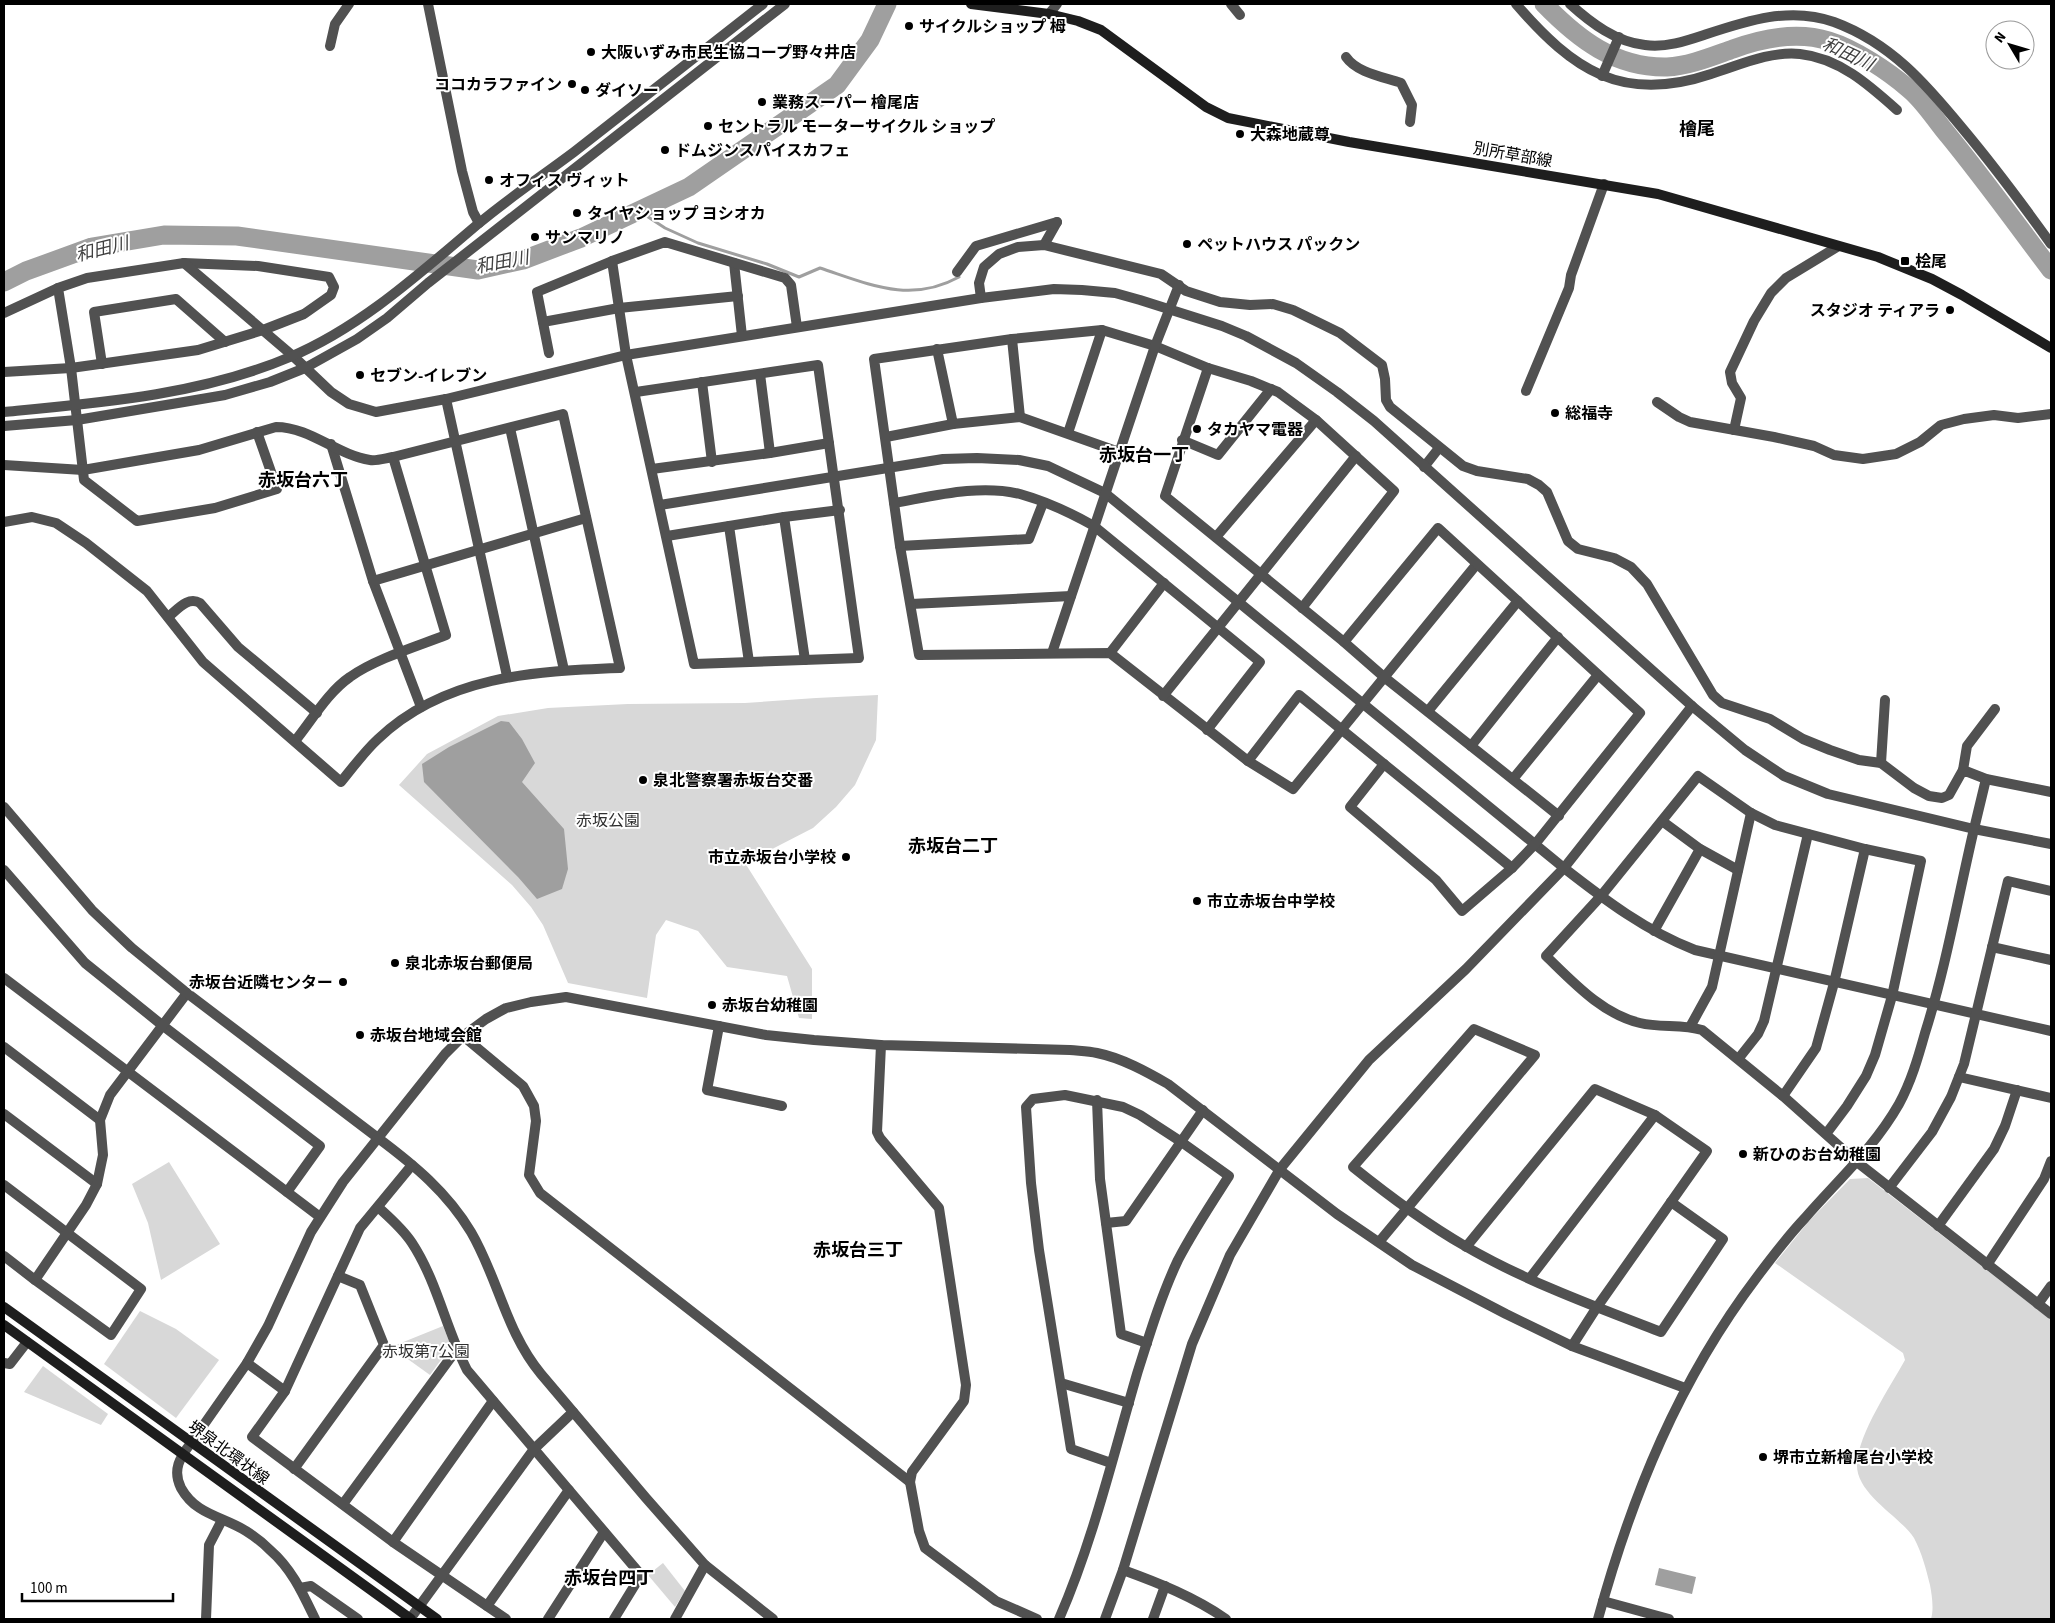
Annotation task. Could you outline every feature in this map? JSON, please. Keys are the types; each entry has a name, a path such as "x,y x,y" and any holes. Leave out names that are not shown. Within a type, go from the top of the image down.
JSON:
{"main road":[{"name":"別所草部線","path":"971,4 1049,14 1078,21 1101,30 1206,107 1228,118 1350,142 1658,194 1878,257 1932,279 2051,348"},
{"name":"堺泉北環状線","path":"4,1307 190,1443 437,1619"},
{"name":"堺泉北環状線","path":"4,1325 410,1619"}],"street":[{"path":"330,46 335,24 349,4"},
{"path":"428,4 462,172 473,212 479,223"},
{"path":"4,412 76,405 180,389 217,381 262,368 293,356 349,326 763,4"},
{"path":"4,426 77,420 225,395 270,382 305,368 357,339 387,318 430,282 785,4"},
{"path":"1049,14 1057,4"},
{"path":"1231,4 1240,15"},
{"path":"1516,4 1542,33 1586,69 1621,82 1665,85 1691,81 1763,57 1802,54 1824,59 1866,82 1897,110"},
{"path":"1570,4 1586,18 1619,37 1646,46 1664,45 1691,39 1746,21 1789,14 1814,16 1834,22 1856,32 1887,50 1917,75 2000,173 2051,244"},
{"path":"1602,76 1619,37"},
{"path":"1346,57 1351,64 1360,69 1401,83 1412,105 1410,122"},
{"path":"1526,391 1569,288 1571,275 1604,184"},
{"path":"957,272 976,246 1056,222 1044,245"},
{"path":"549,353 537,292 612,261 665,242 785,278 791,285 797,327"},
{"path":"981,298 979,283 984,267 999,254 1018,247 1044,245 1161,274 1186,291 1220,302 1250,306 1273,304 1293,310 1340,333 1382,366 1386,400 1390,407 1439,448 1463,466 1528,479 1539,485 1547,492 1568,541 1578,549 1614,558 1631,568 1647,584 1713,695 1722,703 1770,719 1803,738 1830,750 1859,760 1881,763 1914,788 1929,796 1942,798 1949,795 1963,770 1967,746 1995,709"},
{"path":"1734,430 1740,398 1732,383 1730,372 1754,321 1771,293 1786,278 1837,246"},
{"path":"612,261 626,354 636,392 694,664 859,658 840,510 833,476 818,366 636,392"},
{"path":"184,263 293,356 331,392 349,404 376,412 446,399 626,354 981,298 1054,289 1082,290 1114,293 1169,309 1246,336 1296,363 1359,410 1692,706 1745,750 1784,776 1828,794 1974,829 2051,844"},
{"path":"4,313 58,288 87,278 184,263 258,266 328,277 334,287 331,295 304,314 263,330 198,350 71,368 4,372"},
{"path":"734,263 742,336"},
{"path":"1052,653 1104,493 1155,346 1179,285"},
{"path":"58,288 71,368 84,480 137,521 215,508 277,489 257,432"},
{"path":"543,322 619,308 738,296"},
{"path":"102,364 94,312 176,299 225,342"},
{"path":"1068,433 1102,330"},
{"path":"1302,608 1394,491 1316,420 1278,392 1208,368 1155,346 1102,330 1012,339 874,359 900,546 919,655 1110,653 1248,762 1293,789 1476,565"},
{"path":"1012,339 1020,417"},
{"path":"937,349 952,424"},
{"path":"1208,368 1182,440 1165,496 1216,536 1384,677 1558,816"},
{"path":"760,374 770,453"},
{"path":"702,382 712,462"},
{"path":"1182,440 1218,455 1271,389"},
{"path":"446,399 508,676"},
{"path":"1657,402 1690,422 1774,437 1814,446 1834,455 1863,459 1896,454 1920,442 1941,424 1994,415 2018,418 2051,414"},
{"path":"4,465 83,470 199,450 276,427 289,427 351,454 371,460 393,457 456,442 563,414 620,668 564,670 508,676 461,689 421,707 380,737 362,755 341,782 203,662 147,591 86,543 56,522 32,517 4,522"},
{"path":"886,437 952,424 1020,417 1119,452"},
{"path":"1216,536 1316,420"},
{"path":"510,428 564,670"},
{"path":"652,468 712,462 828,443"},
{"path":"331,444 373,581 421,707"},
{"path":"1424,467 1439,448"},
{"path":"1163,696 1356,456"},
{"path":"295,741 337,689 351,676 401,652 446,635 393,457"},
{"path":"660,505 943,459 999,458 1048,466 1104,493 1536,843 1564,868 1601,896 1654,931 1695,950 1718,956 2051,1032"},
{"path":"894,503 956,492 988,491 1019,494 1075,516 1094,526 1260,662 1207,730"},
{"path":"900,546 1029,539 1043,503"},
{"path":"667,536 840,510"},
{"path":"784,517 805,660"},
{"path":"373,581 534,535 586,518"},
{"path":"729,526 749,662"},
{"path":"1344,642 1438,528 1476,565 1640,713 1536,843 1512,868 1462,911 1436,880 1350,808 1384,764"},
{"path":"1110,653 1164,583"},
{"path":"911,604 1070,596"},
{"path":"168,617 189,600 195,600 238,646 317,713"},
{"path":"1428,711 1518,601"},
{"path":"1471,746 1558,637"},
{"path":"1513,779 1598,675"},
{"path":"1248,762 1299,695 1512,868"},
{"path":"1881,763 1885,700"},
{"path":"1105,1619 1123,1570 1192,1344 1230,1255 1280,1169 1369,1060 1466,969 1564,868 1692,706"},
{"path":"1963,770 1986,779 2051,792"},
{"path":"1826,1134 1866,1076 1875,1055 1892,996 1921,861 1865,849 1775,824 1751,813 1698,776 1601,896 1546,956 1607,1010 1622,1018 1642,1024 1690,1027 1702,1030 1739,1058 1857,1162 2051,1314"},
{"path":"1598,1619 1628,1517 1654,1453 1685,1388 1724,1325 1757,1277 1804,1218 1873,1145 1910,1083 1934,1006 1986,779"},
{"path":"4,808 92,910 132,948 187,993 428,1178 471,1232 516,1337 530,1360 705,1565 773,1619"},
{"path":"1690,1027 1712,987 1751,813"},
{"path":"1662,821 1700,849 1738,870"},
{"path":"1739,1058 1758,1034 1764,1021 1808,834"},
{"path":"1654,931 1700,849"},
{"path":"1783,1096 1816,1048 1834,983 1865,849"},
{"path":"5,874 85,963 162,1025 320,1146 287,1192"},
{"path":"1889,1188 1932,1132 1951,1097 1959,1077 1964,1064 2008,882 2051,891"},
{"path":"1992,948 2051,960"},
{"path":"4,978 320,1217"},
{"path":"35,1280 86,1205 97,1184 103,1155 100,1120 110,1095 187,993"},
{"path":"315,1619 300,1588 288,1569 269,1549 246,1530 193,1505 182,1490 178,1480 178,1460 247,1363 268,1326 320,1217 342,1182 445,1054 462,1036 506,1008 531,1002 566,997 766,1035 881,1045 1037,1048 1097,1053 1146,1072 1168,1084 1337,1214 1444,1283 1572,1346 1685,1388"},
{"path":"719,1026 707,1090 782,1106"},
{"path":"1378,1242 1406,1209 1535,1055 1474,1029 1353,1167 1406,1209 1466,1247 1530,1278 1661,1332 1723,1239 1671,1202"},
{"path":"462,1036 523,1086 529,1094 534,1106 536,1121 529,1175 540,1192 910,1482"},
{"path":"881,1045 877,1132 880,1138 935,1200 939,1208 966,1385 964,1401 912,1472 910,1482 919,1531 925,1548 996,1602 1037,1619"},
{"path":"4,1048 100,1120"},
{"path":"1959,1077 2051,1098"},
{"path":"1466,1247 1595,1089 1655,1115 1708,1151 1597,1307 1572,1346"},
{"path":"1938,1226 1994,1149 2005,1126 2017,1090"},
{"path":"1059,1619 1078,1575 1147,1343 1166,1288 1178,1261 1198,1225 1229,1176 1180,1141 1140,1115 1123,1107 1097,1100 1065,1095 1033,1099 1026,1107 1031,1182 1039,1250 1071,1449 1111,1463"},
{"path":"1097,1100 1100,1179 1121,1334 1147,1343"},
{"path":"1106,1224 1126,1221 1202,1110"},
{"path":"4,1114 97,1184"},
{"path":"1530,1278 1655,1115"},
{"path":"1987,1265 2044,1179 2051,1161"},
{"path":"412,1165 360,1228 285,1391 252,1437 393,1542 506,1619"},
{"path":"4,1186 141,1289 111,1334 4,1256"},
{"path":"378,1207 397,1224 412,1242 426,1267 456,1349 467,1370 641,1575 614,1619"},
{"path":"294,1469 384,1345 360,1285 338,1276"},
{"path":"2038,1304 2051,1286"},
{"path":"4,1363 10,1364 27,1342"},
{"path":"343,1504 456,1349"},
{"path":"247,1363 285,1391"},
{"path":"1061,1383 1129,1403"},
{"path":"393,1542 493,1401"},
{"path":"410,1619 534,1449 574,1412"},
{"path":"487,1606 569,1490"},
{"path":"206,1619 209,1545 222,1520"},
{"path":"548,1619 604,1532"},
{"path":"679,1617 705,1565"},
{"path":"1123,1570 1165,1586 1208,1607 1226,1619"},
{"path":"300,1588 311,1586 358,1619"},
{"path":"1153,1619 1165,1586"},
{"path":"1603,1601 1669,1619"}],"green space":[{"name":"赤坂公園","path":"878,695 876,740 855,785 836,807 813,828 745,863 812,969 812,1019 799,1018 787,976 727,967 698,931 666,920 656,935 647,998 568,983 543,925 531,907 512,885 399,785 427,754 498,716 548,708 628,704 745,703"},
{"path":"169,1162 220,1244 161,1280 148,1223 132,1184"},
{"path":"1868,1178 2051,1320 2051,1619 1931,1619 1933,1607 1930,1585 1922,1555 1914,1538 1870,1495 1858,1474 1857,1463 1863,1438 1876,1410 1905,1360 1903,1353 1775,1263 1809,1221 1850,1179"},
{"path":"140,1311 176,1329 219,1360 176,1418 104,1364"},
{"name":"赤坂第7公園","path":"443,1326 451,1346 430,1375 391,1347"},
{"path":"43,1366 108,1414 101,1425 24,1392"},
{"path":"663,1563 685,1591 675,1607 648,1575"}],"shaded area":[{"path":"501,721 509,722 522,739 535,763 522,782 564,829 568,869 562,889 537,899 518,877 424,782 422,764 449,747"},
{"path":"1659,1568 1696,1577 1692,1594 1655,1585"}],"waterway":[{"name":"和田川","path":"4,282 26,271 92,247 164,235 237,236 478,270 523,260 581,238 689,187 837,85 870,40 887,4"},
{"name":"和田川","path":"1544,4 1570,29 1599,49 1614,57 1648,66 1667,67 1684,65 1744,45 1780,37 1805,36 1817,38 1850,49 1891,75 1920,99 1975,168 2051,270"},
{"path":"639,211 665,228 698,243 767,264 799,277 820,268 873,285 906,290 924,289 941,285 959,277"}],"place":[{"name":"サイクルショップ 栂","path":"909,26"},
{"name":"大阪いずみ市民生協コープ野々井店","path":"591,52"},
{"name":"ココカラファイン","path":"572,84"},
{"name":"ダイソー","path":"585,90"},
{"name":"業務スーパー 檜尾店","path":"762,102"},
{"name":"セントラル モーターサイクル ショップ","path":"708,126"},
{"name":"大森地蔵尊","path":"1240,134"},
{"name":"ドムジンスパイスカフェ","path":"665,150"},
{"name":"オフィス ヴィット","path":"489,180"},
{"name":"タイヤショップ ヨシオカ","path":"577,213"},
{"name":"サンマリノ","path":"535,237"},
{"name":"ペットハウス パックン","path":"1187,244"},
{"name":"桧尾","path":"1905,261"},
{"name":"スタジオ ティアラ","path":"1950,310"},
{"name":"セブン-イレブン","path":"360,375"},
{"name":"総福寺","path":"1555,413"},
{"name":"タカヤマ電器","path":"1197,429"},
{"name":"泉北警察署赤坂台交番","path":"643,780"},
{"name":"市立赤坂台小学校","path":"846,857"},
{"name":"市立赤坂台中学校","path":"1197,901"},
{"name":"泉北赤坂台郵便局","path":"395,963"},
{"name":"赤坂台近隣センター","path":"343,982"},
{"name":"赤坂台幼稚園","path":"712,1005"},
{"name":"赤坂台地域会館","path":"360,1035"},
{"name":"新ひのお台幼稚園","path":"1743,1154"},
{"name":"堺市立新檜尾台小学校","path":"1763,1457"}],"district":[{"name":"檜尾","path":"1697,129"},
{"name":"赤坂台一丁","path":"1144,455"},
{"name":"赤坂台六丁","path":"303,480"},
{"name":"赤坂台二丁","path":"953,846"},
{"name":"赤坂台三丁","path":"858,1250"},
{"name":"赤坂台四丁","path":"609,1578"}]}
